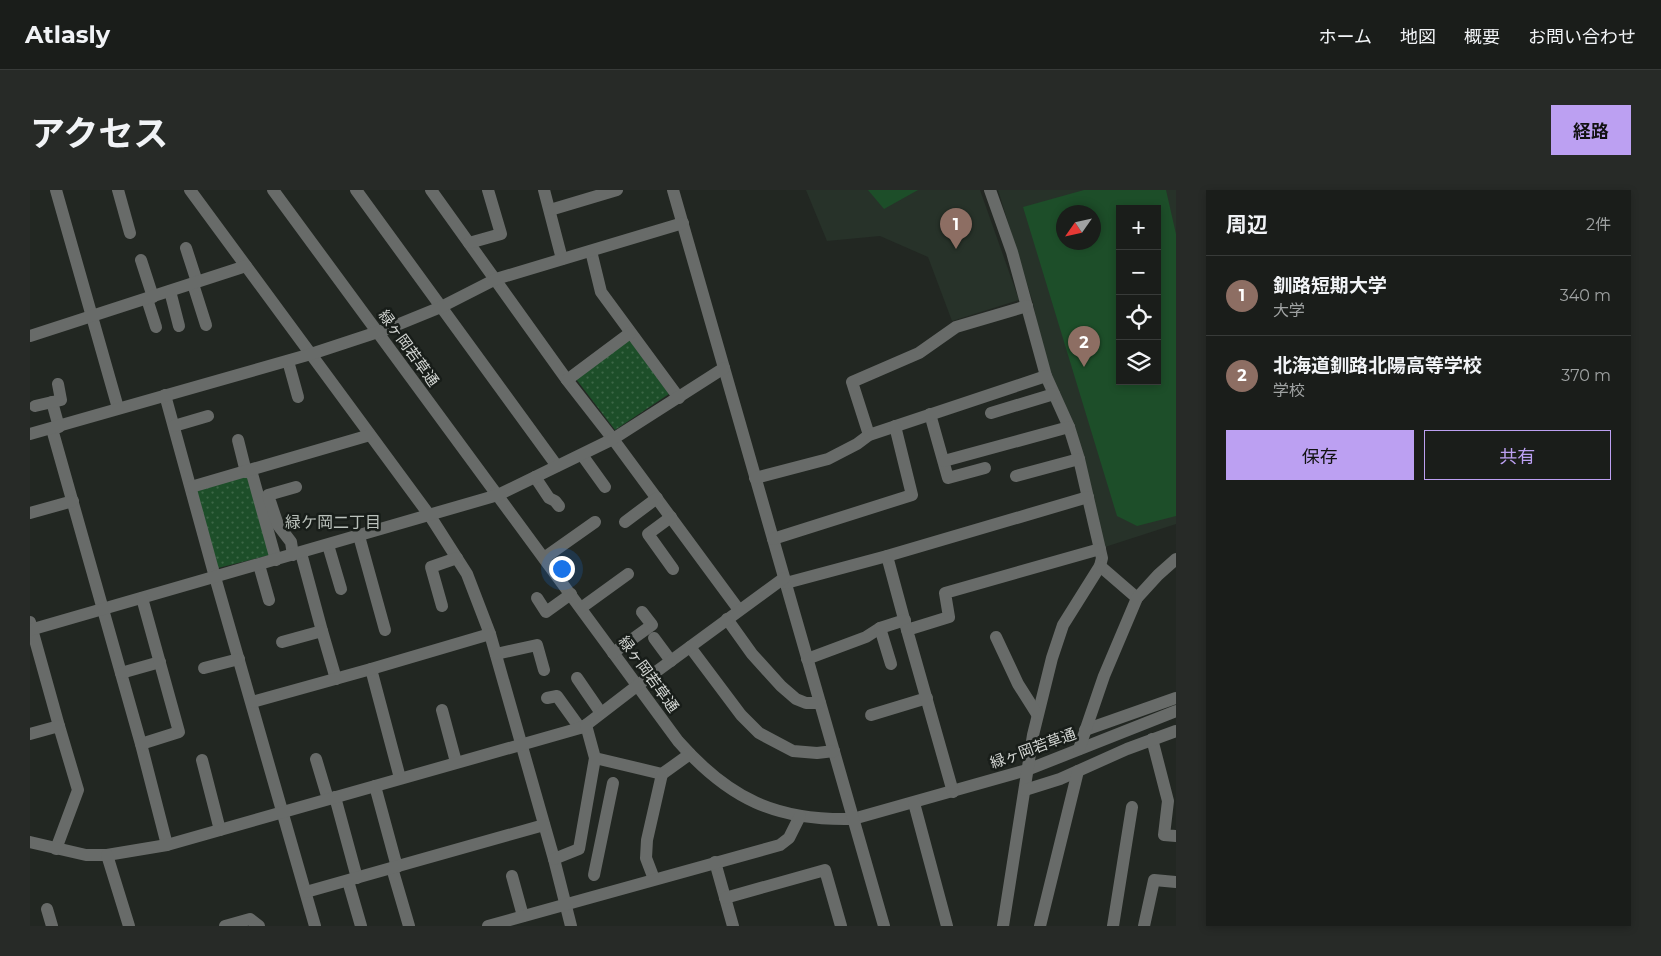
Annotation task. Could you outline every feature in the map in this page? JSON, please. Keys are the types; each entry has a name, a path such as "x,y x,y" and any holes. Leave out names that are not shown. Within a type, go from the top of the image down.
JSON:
{"street":[{"path":"56,190 118,408"},
{"path":"118,190 130,233"},
{"path":"190,190 430,516 467,574 496,654 571,926"},
{"name":"緑ヶ岡若草通","path":"273,190 613,653 690,754 717,780 741,796 761,806 782,813 831,820 853,819 1028,770 1176,711"},
{"path":"356,190 557,466"},
{"path":"469,244 501,234 488,190"},
{"path":"544,190 562,259"},
{"path":"550,210 617,190"},
{"path":"673,190 884,926"},
{"path":"990,190 1012,252 1046,376 1069,427 1079,459 1102,558 1100,566 1063,625 1052,658 1037,714 1003,926"},
{"path":"434,191 469,244 739,610"},
{"path":"30,434 288,361 378,333 441,307 496,279 683,223"},
{"path":"186,248 206,326"},
{"path":"591,251 601,292 679,398"},
{"path":"141,260 156,328"},
{"path":"30,336 246,266"},
{"path":"170,291 179,326"},
{"path":"869,435 852,382 919,353 956,327 1027,306"},
{"path":"568,380 630,333"},
{"path":"288,361 298,397"},
{"path":"56,849 78,790 31,627 103,609 259,565 498,495 613,439 724,368"},
{"path":"756,478 828,458 857,444 869,435 1046,376"},
{"path":"35,406 61,400 58,384"},
{"path":"991,413 1054,394"},
{"path":"166,395 215,577 315,926"},
{"path":"52,402 55,428 73,501 168,845"},
{"path":"930,414 948,478 985,468"},
{"path":"174,426 208,416"},
{"path":"773,539 912,495 895,426"},
{"path":"944,461 1069,427"},
{"path":"191,487 370,435"},
{"path":"238,440 276,560"},
{"path":"582,455 604,487"},
{"path":"1016,476 1079,459"},
{"path":"535,477 549,498 559,506"},
{"path":"296,487 268,495 278,525 291,542 297,554 336,679"},
{"path":"30,842 86,855 107,855 168,845 583,726 739,610 785,581 887,556 1088,497"},
{"path":"625,522 657,498"},
{"path":"30,513 73,501"},
{"path":"671,517 648,534 673,569"},
{"path":"544,558 595,522"},
{"path":"358,536 385,630"},
{"path":"328,545 342,589"},
{"path":"807,659 866,637 880,628 949,617 945,593 1100,549"},
{"path":"887,556 953,792"},
{"path":"442,606 431,567 457,558"},
{"path":"1079,749 1104,676 1137,598 1176,559"},
{"path":"259,565 269,600"},
{"path":"1100,566 1137,598"},
{"path":"581,608 628,574"},
{"path":"537,598 546,612 571,594"},
{"path":"141,744 179,732 142,598"},
{"path":"613,653 652,625 642,612"},
{"path":"727,619 752,654 796,699 806,703 820,703"},
{"path":"880,628 891,664"},
{"path":"282,642 322,631"},
{"path":"252,702 371,670 490,634"},
{"path":"996,637 1018,684 1037,714"},
{"path":"654,638 671,661"},
{"path":"496,654 537,644 544,670"},
{"path":"690,647 740,715 759,733 793,751 834,751"},
{"path":"204,668 239,659"},
{"path":"121,673 160,662"},
{"path":"371,670 400,778"},
{"path":"577,678 602,713"},
{"path":"547,698 557,696 583,726 595,758 579,849"},
{"path":"872,714 927,698"},
{"path":"1085,730 1176,698"},
{"path":"442,710 456,762"},
{"path":"30,734 59,726"},
{"path":"1025,790 1047,784 1152,739 1176,731"},
{"path":"1152,739 1168,801 1164,835 1176,836"},
{"path":"654,880 646,858 647,840 662,774 690,754"},
{"path":"595,758 662,774"},
{"path":"316,759 332,798 361,926"},
{"path":"202,760 220,830"},
{"path":"1040,926 1078,771"},
{"path":"594,875 612,783"},
{"path":"375,786 409,926"},
{"path":"914,803 947,926"},
{"path":"1113,926 1132,807"},
{"path":"488,926 780,845 788,838 800,816"},
{"path":"306,892 544,824"},
{"path":"554,859 579,849 598,853"},
{"path":"107,855 128,926"},
{"path":"715,862 733,926"},
{"path":"725,898 825,870 841,926"},
{"path":"512,876 523,916"},
{"path":"1144,926 1154,880 1176,882"},
{"path":"47,908 52,926"},
{"path":"225,926 250,919 260,926"}],"shaded area":[{"path":"806,190 980,190 1019,300 952,321 928,257 880,236 827,241"},
{"path":"998,190 1176,190 1176,524 1105,547 1043,353 1033,303"}],"green space":[{"path":"868,190 918,190 884,209"},
{"path":"1084,190 1166,190 1176,234 1176,516 1137,526 1117,516 1023,207"},
{"path":"629,339 669,394 615,430 576,379"},
{"path":"248,475 270,555 218,568 196,489"}],"place":[{"name":"釧路短期大学","path":"956,249"},
{"name":"北海道釧路北陽高等学校","path":"1084,367"}],"district":[{"name":"緑ケ岡二丁目","path":"333,522"}]}
